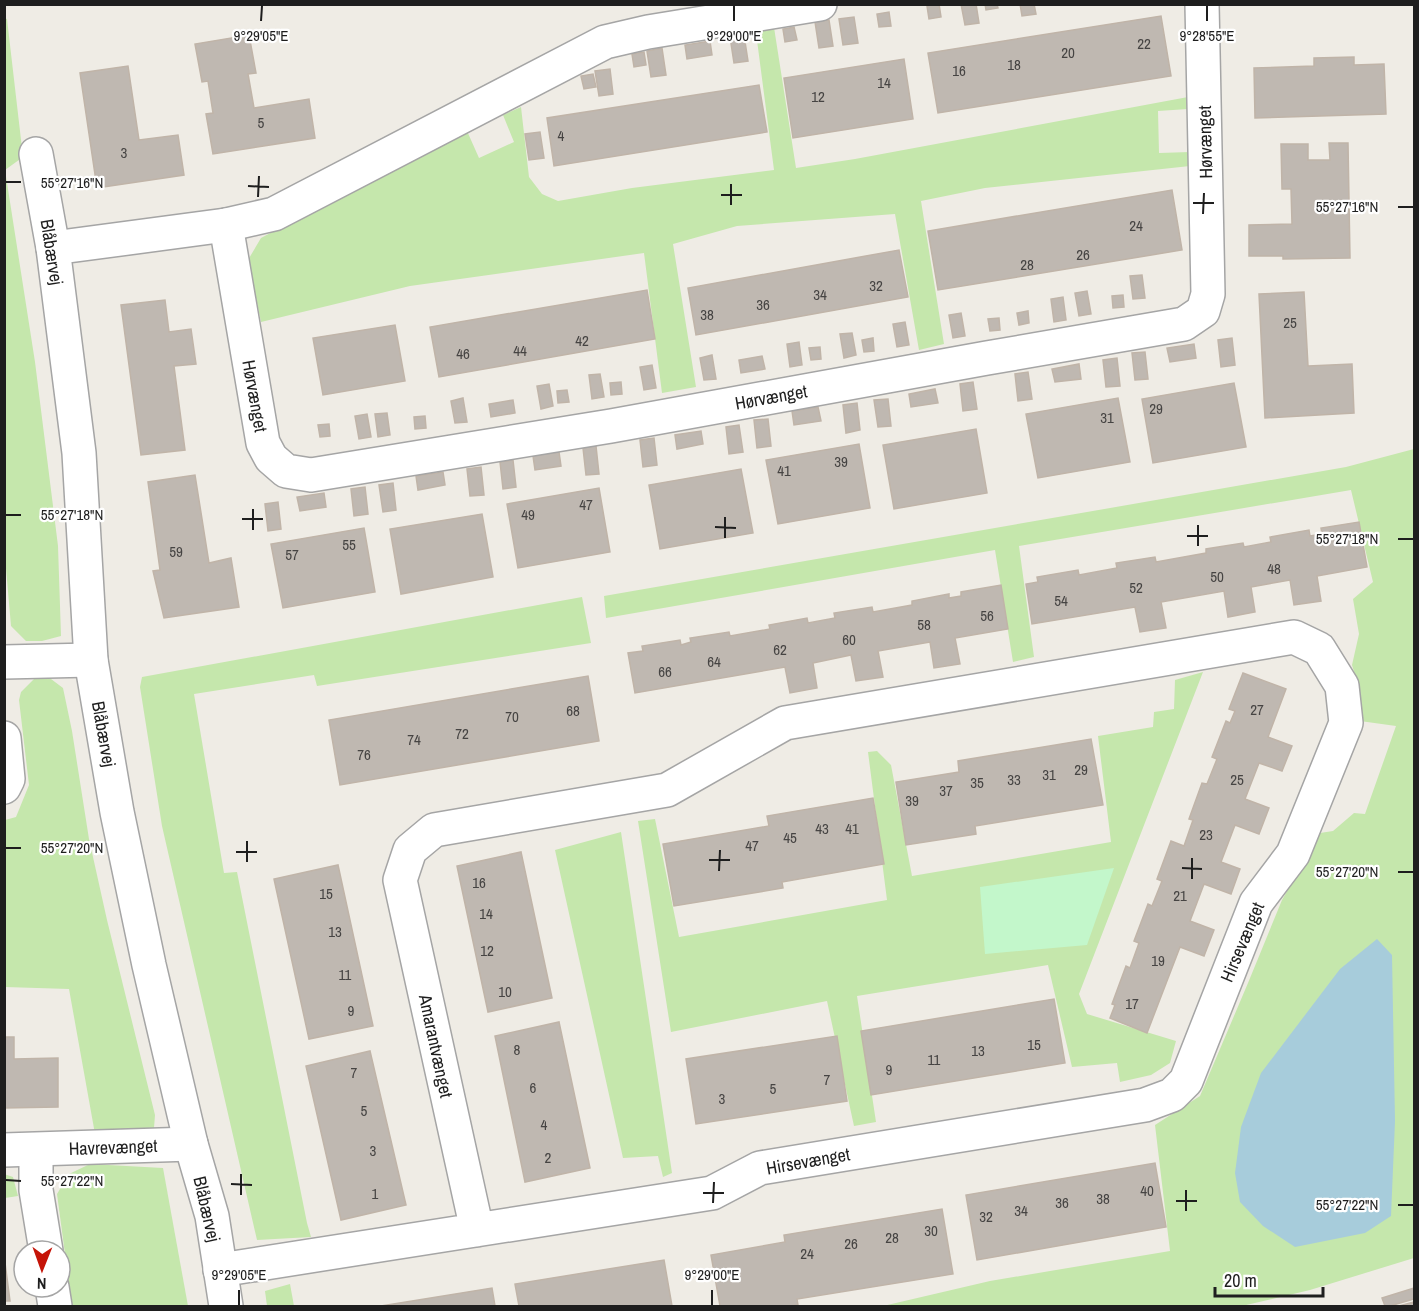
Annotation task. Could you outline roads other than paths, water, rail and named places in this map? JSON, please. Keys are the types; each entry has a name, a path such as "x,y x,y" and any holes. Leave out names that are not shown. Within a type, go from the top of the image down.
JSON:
{"street":[{"path":"53,248 226,225 274,214 605,42 648,32 820,4"},
{"name":"Hørvænget","path":"226,225 263,443 271,458 286,471 311,475 611,426 1184,324 1203,311 1208,294 1202,4"},
{"name":"Blåbærvej","path":"36,154 53,248 79,453 91,660 117,812 149,965 191,1144 212,1216 225,1306"},
{"name":"Hirsevænget","path":"220,1270 712,1193 760,1168 1145,1105 1172,1095 1186,1080 1256,903 1293,854 1346,723 1342,686 1319,649 1294,637 785,723 667,790 434,830 410,850 406,861"},
{"path":"4,663 91,660"},
{"path":"4,738 8,779 4,787"},
{"name":"Amarantvænget","path":"406,861 400,880 477,1230"},
{"name":"Havrevænget","path":"44,1239 36,1190 20,1150 191,1144"}],"water":[{"path":"1377,939 1392,955 1395,1121 1391,1216 1365,1233 1295,1247 1263,1226 1240,1202 1235,1173 1241,1127 1261,1073 1340,969"}]}
